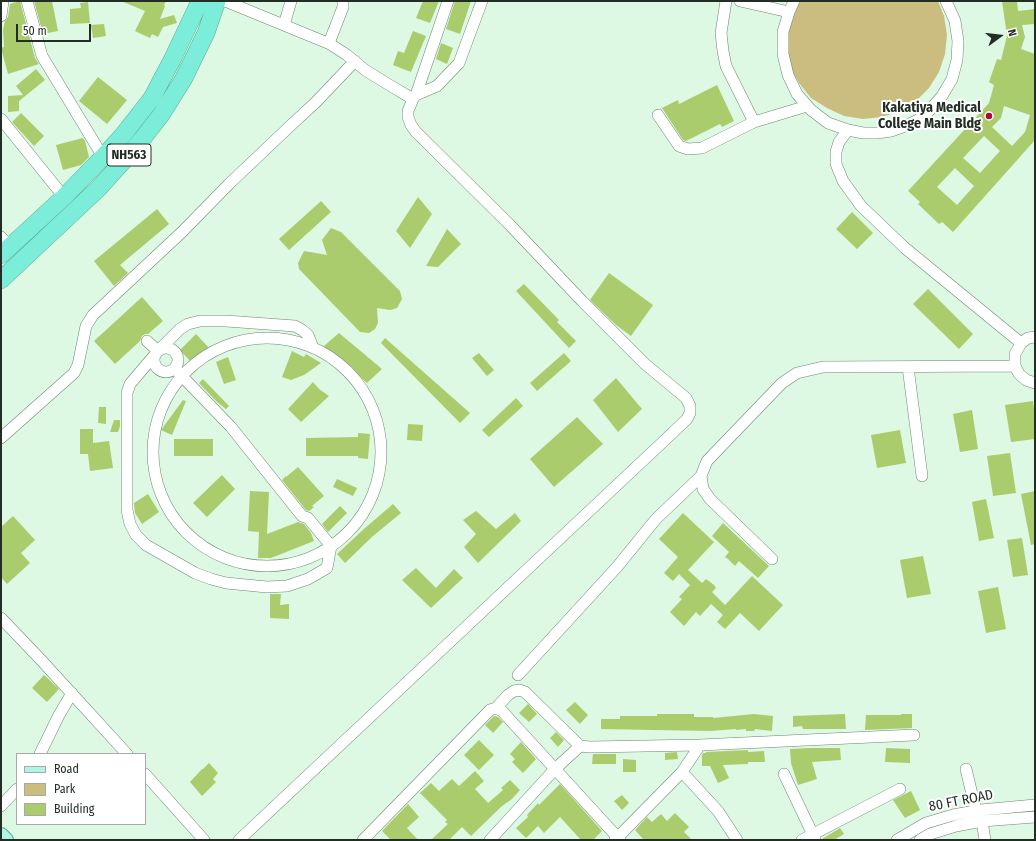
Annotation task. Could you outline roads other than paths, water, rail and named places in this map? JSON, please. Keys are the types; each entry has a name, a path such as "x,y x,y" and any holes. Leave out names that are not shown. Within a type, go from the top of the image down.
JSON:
{"highway":[{"name":"NH563","path":"4,246 33,226 64,197 123,135 152,98 200,1"},
{"name":"NH563","path":"1,280 100,188 128,157 161,115 183,80 206,33 217,1"},
{"path":"33,226 44,240"}],"main road":[{"path":"1,835 6,840"}],"street":[{"path":"27,1 42,56 103,157"},
{"path":"225,1 329,43 347,55 365,70 391,86 414,97"},
{"path":"284,25 291,1"},
{"path":"329,43 343,7 343,1"},
{"path":"239,840 687,419 690,413 690,406 686,398 640,359 416,132 411,125 408,117 408,110 448,1"},
{"path":"414,97 437,86 459,63 482,1"},
{"path":"726,1 721,33 726,66 754,122"},
{"path":"740,1 789,12"},
{"path":"794,1 783,32 783,54 788,75 797,94 811,110 828,122 848,130 863,133 891,131 918,120 929,111 942,96 952,79 957,60 958,41 955,21 946,1"},
{"path":"1,16 4,2"},
{"path":"1,438 74,373 78,365 86,326 93,315 182,232 229,184 316,102 355,61"},
{"path":"658,115 678,146 688,149 702,148 754,122 807,106"},
{"path":"1,119 64,197"},
{"path":"848,130 839,142 836,152 836,164 843,181 861,206 905,248 1021,344"},
{"path":"175,369 230,427 302,516 308,518 331,546 327,568 308,579 287,586 267,587 226,583 195,573 146,545 136,535 130,524 127,510 127,393 130,384 158,351 180,329 188,324 200,321 226,321 295,326 308,335 312,345"},
{"path":"265,337 290,338 312,345 332,356 348,372 374,417 379,440 380,466 375,487 363,511 353,528 337,542 298,562 279,567 258,567 234,562 208,552 189,536 172,514 159,488 154,461 155,440 162,413 173,391 185,378 187,373 203,357 222,347 244,340 265,337"},
{"path":"1035,337 1028,338 1021,344 1015,354 1015,366 1019,374 1026,380 1035,383"},
{"path":"147,341 158,351"},
{"path":"170,348 176,353 178,361 175,369 171,371 163,371 156,366 154,358 158,351 170,348"},
{"path":"518,674 617,567 656,519 701,476 707,461 782,383 796,373 823,367 1015,366"},
{"path":"908,367 922,476"},
{"path":"701,476 704,489 710,498 772,559"},
{"path":"1,618 126,753"},
{"path":"369,838 490,710 496,708 508,695 519,690 525,692 580,746 700,745 914,736"},
{"path":"40,753 59,715 72,693"},
{"path":"496,708 502,711 556,769 617,839 682,772 700,745"},
{"path":"490,840 556,769 580,746"},
{"path":"966,769 976,811"},
{"path":"682,772 718,811 737,840"},
{"path":"784,774 814,837"},
{"path":"146,775 204,840"},
{"path":"802,840 814,837 900,789"},
{"path":"1,806 16,790"},
{"name":"80 FT ROAD","path":"897,840 926,823 954,815 976,811 1035,806"},
{"name":"80 FT ROAD","path":"920,840 932,837 956,826 982,821 1035,817"},
{"path":"982,821 985,840"}],"place":[{"name":"Kakatiya Medical College Main Bldg","path":"989,116"}]}
